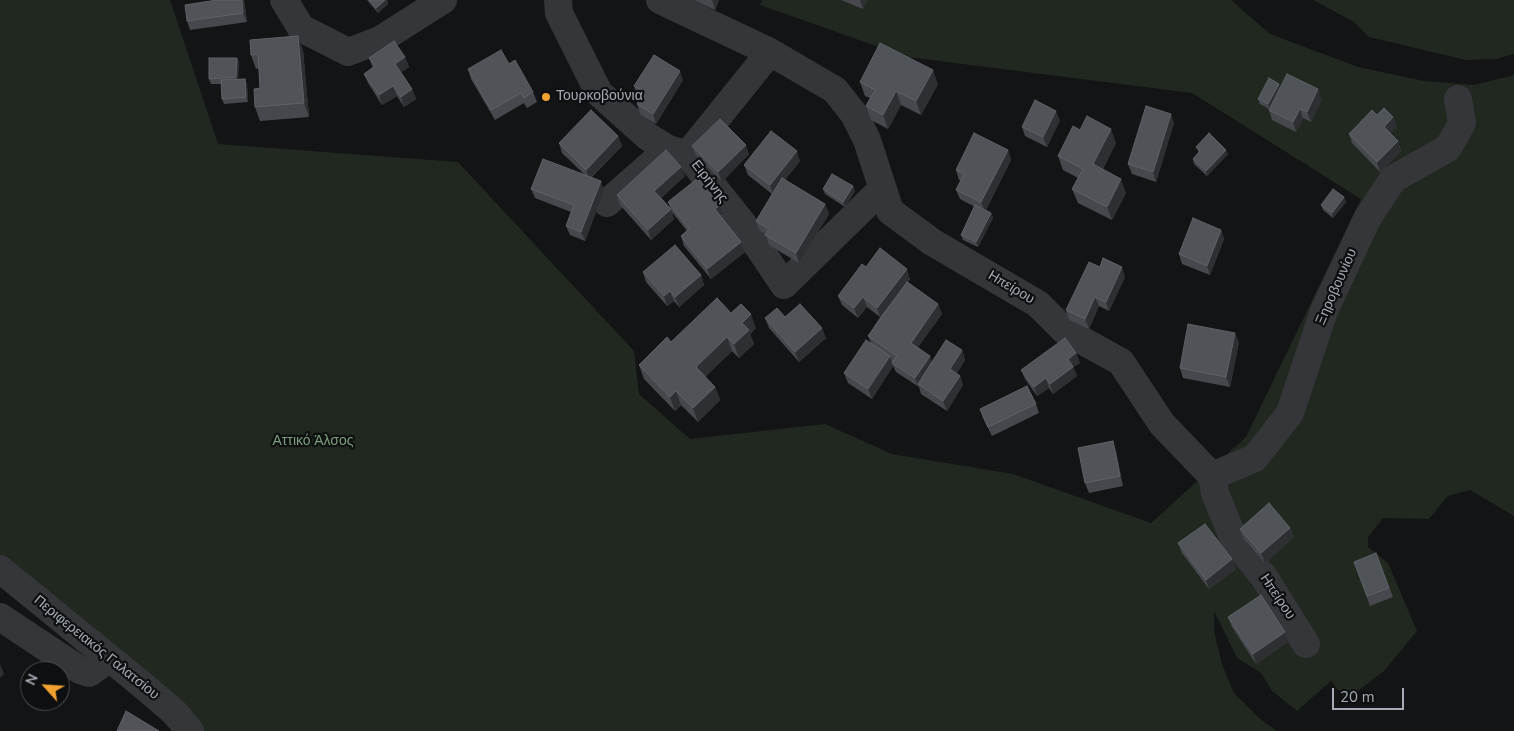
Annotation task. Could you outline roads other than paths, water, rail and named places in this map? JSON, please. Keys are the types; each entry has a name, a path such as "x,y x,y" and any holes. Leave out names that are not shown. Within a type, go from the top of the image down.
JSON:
{"street":[{"path":"284,0 301,28 348,52 380,40 443,0"},
{"name":"Ειρήνης","path":"558,0 559,13 599,93 648,136 678,152 743,224 784,284 881,190"},
{"name":"Ηπείρου","path":"660,0 770,52 835,90 854,114 867,140 881,190 890,211 932,242 1038,304 1065,331 1121,362 1162,424 1212,476 1215,493 1234,540 1264,577 1306,644"},
{"path":"607,203 678,152 770,52"},
{"name":"Ξηροβουνίου","path":"1212,476 1255,458 1290,412 1324,311 1367,219 1393,178 1448,148 1462,123 1458,100"},
{"name":"Περιφερειακός Γαλατσίου","path":"0,569 175,713 190,731"},
{"path":"0,618 80,670 89,673 109,659"}],"place":[{"name":"Τουρκοβούνια","path":"546,97"}],"park label":[{"name":"Αττικό Άλσος","path":"313,442"}]}
